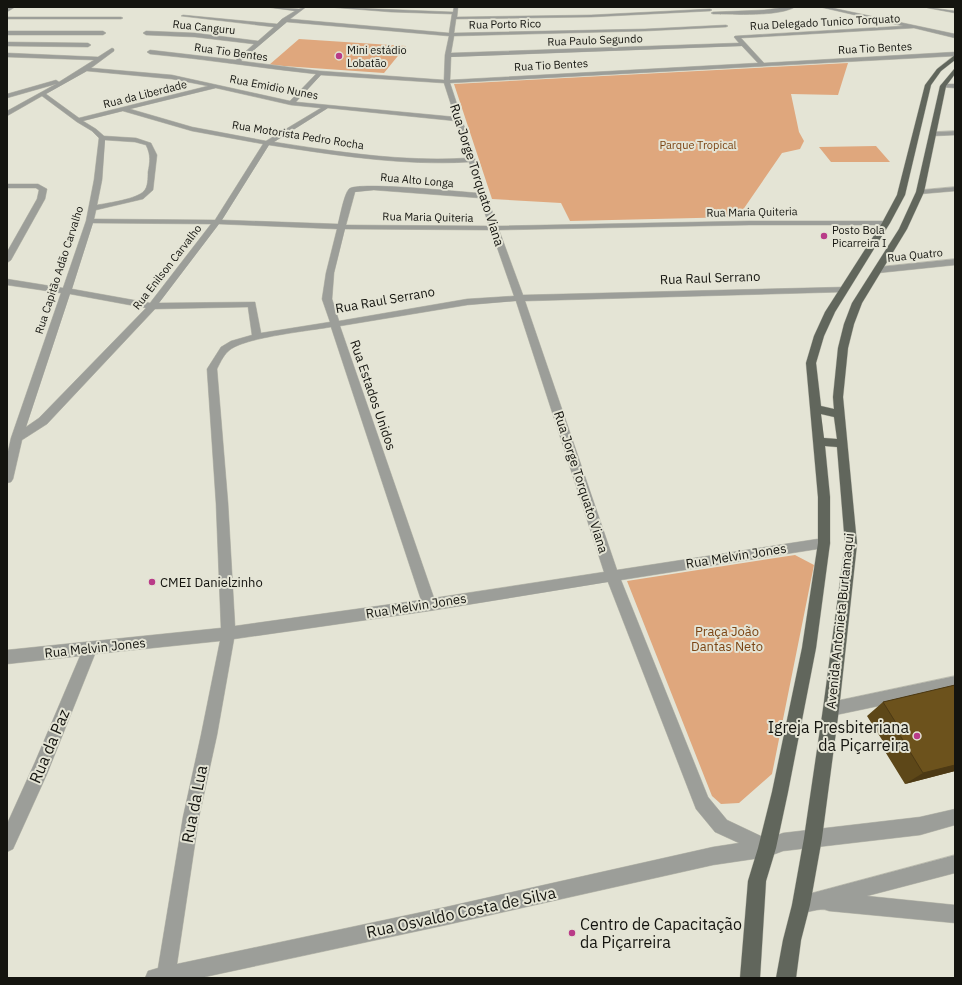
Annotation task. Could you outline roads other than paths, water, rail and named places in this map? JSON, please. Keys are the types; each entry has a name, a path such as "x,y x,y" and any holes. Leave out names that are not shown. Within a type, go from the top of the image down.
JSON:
{"main road":[{"name":"Avenida Antonieta Burlamaqui","path":"786,978 792,940 801,905 813,838 831,710 851,544 838,396 840,365 849,324 857,304 878,270 893,228 928,85 938,70 955,57"},
{"name":"Avenida Antonieta Burlamaqui","path":"750,978 757,881 767,848 780,792 809,648 824,543 824,497 811,363 819,336 830,312 844,290 920,192 942,90 954,72"},
{"path":"926,95 942,90"},
{"path":"926,95 940,101"},
{"path":"816,409 840,414"},
{"path":"819,440 843,444"}],"street":[{"path":"7,11 11,7"},
{"path":"268,7 301,9"},
{"path":"330,7 453,16 714,14 793,7"},
{"path":"446,81 450,34 456,7"},
{"path":"822,7 955,36"},
{"path":"928,7 955,12"},
{"path":"237,62 284,20 301,9"},
{"path":"714,14 763,65"},
{"path":"183,16 278,26"},
{"path":"7,18 120,18"},
{"name":"Rua Porto Rico","path":"284,20 450,34 629,31 726,26"},
{"name":"Rua Delegado Tunico Torquato","path":"737,37 914,27"},
{"path":"7,33 103,33"},
{"name":"Rua Canguru","path":"146,33 195,35 259,43"},
{"path":"7,44 88,45"},
{"name":"Rua Paulo Segundo","path":"448,56 743,44"},
{"path":"7,114 86,69 112,50"},
{"name":"Rua Tio Bentes","path":"150,52 219,59 320,73 438,82 955,54"},
{"path":"7,55 98,60"},
{"name":"Rua Emidio Nunes","path":"86,69 167,77 291,102 326,107 458,119"},
{"path":"291,102 320,73"},
{"path":"7,96 37,86 67,80"},
{"name":"Rua Jorge Torquato Viana","path":"446,81 483,196 519,298 612,575 702,803 721,826 767,848"},
{"name":"Rua da Liberdade","path":"78,120 124,110 217,86"},
{"path":"942,90 955,86"},
{"path":"42,94 96,131 102,138 136,140 149,144 154,155 151,180 146,193 140,197 92,209"},
{"name":"Rua Enilson Carvalho","path":"17,438 48,416 152,306 217,222 267,143 326,107"},
{"name":"Rua Motorista Pedro Rocha","path":"124,110 159,121 267,143 395,160 421,162 472,160"},
{"path":"933,134 955,133"},
{"name":"Rua Capitão Adão Carvalho","path":"7,479 17,438 50,337 68,291 90,221 98,180 102,138"},
{"path":"7,186 38,186 43,189 43,194 42,199 7,260"},
{"name":"Rua Alto Longa","path":"351,192 358,188 374,188 483,196"},
{"path":"920,192 955,189"},
{"name":"Rua Estados Unidos","path":"351,192 330,273 327,299 334,324 429,604"},
{"name":"Rua Maria Quiteria","path":"90,221 217,222 342,227 495,228 749,222 893,228"},
{"name":"Rua Quatro","path":"878,270 955,262"},
{"path":"7,282 152,306 252,304 257,337"},
{"name":"Rua Raul Serrano","path":"228,634 222,503 212,369 218,355 227,346 257,337 379,315 467,302 519,298 844,290"},
{"name":"Rua Melvin Jones","path":"7,657 228,634 824,543"},
{"name":"Rua da Lua","path":"161,977 191,817 209,735 228,634"},
{"name":"Rua da Paz","path":"7,842 41,768 90,649"},
{"path":"831,710 955,683"},
{"name":"Rua Osvaldo Costa de Silva","path":"161,977 439,918 713,856 767,848 783,842 920,826 955,817"},
{"path":"801,905 822,901 955,864"},
{"path":"822,901 955,914"}],"place":[{"name":"Mini estádio Lobatão","path":"339,56"},
{"name":"Posto Bola Picarreira I","path":"824,236"},
{"name":"CMEI Danielzinho","path":"152,582"},
{"name":"Igreja Presbiteriana da Piçarreira","path":"917,736"},
{"name":"Centro de Capacitação da Piçarreira","path":"572,933"}],"park label":[{"name":"Parque Tropical","path":"698,145"},
{"name":"Praça João Dantas Neto","path":"727,638"}]}
